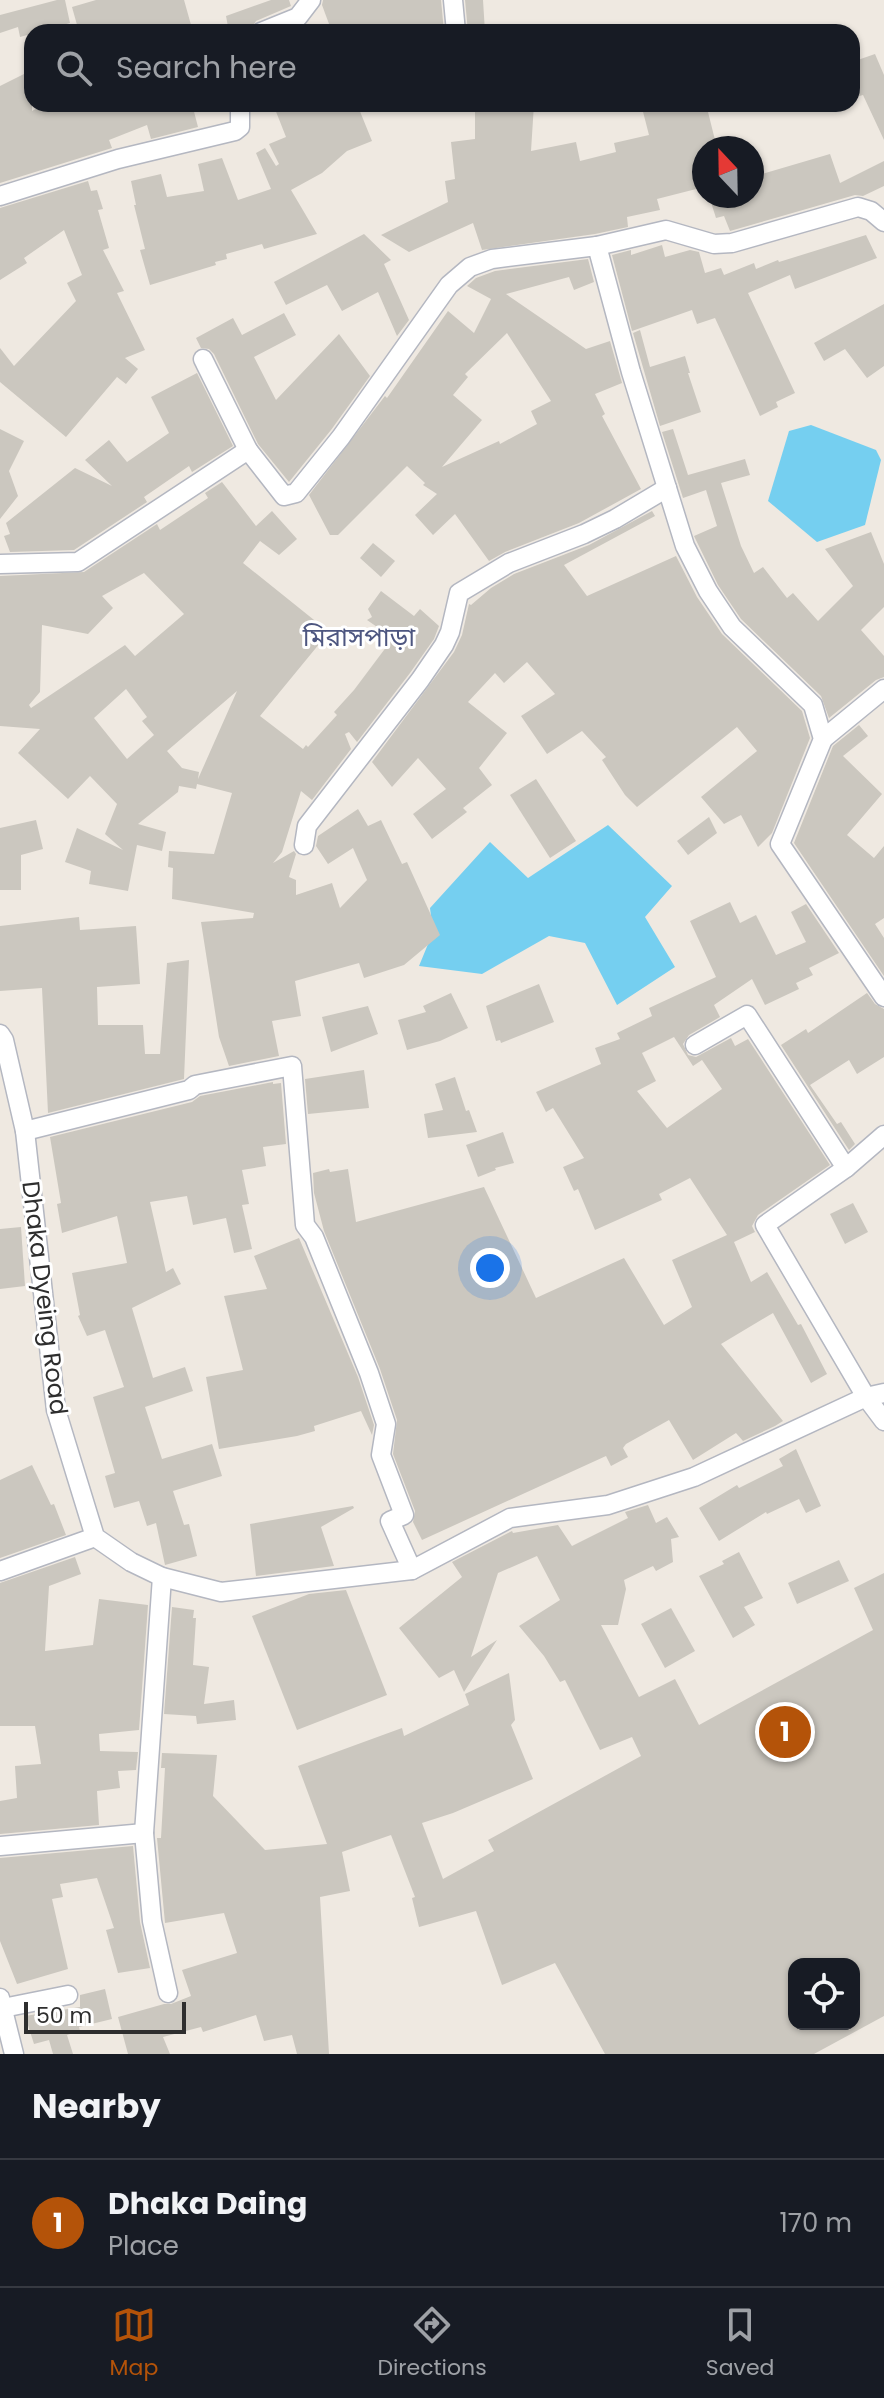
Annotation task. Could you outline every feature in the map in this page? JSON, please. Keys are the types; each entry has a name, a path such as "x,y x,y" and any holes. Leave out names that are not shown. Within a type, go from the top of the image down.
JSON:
{"street":[{"path":"281,24 298,17 311,0"},
{"path":"453,0 455,24"},
{"path":"0,196 118,159 235,131 242,121 241,112"},
{"path":"203,359 248,450 284,496 296,493 341,437 449,285 470,267 492,259 597,246 666,230 714,244 732,243 858,207 871,211 884,222"},
{"path":"597,246 631,372 685,546 708,591 732,627 813,705 823,739"},
{"path":"0,564 78,562 248,450"},
{"path":"304,845 307,826 444,645 459,593 509,563 584,534 667,488"},
{"path":"884,689 823,739 780,844 884,997"},
{"path":"695,1045 747,1015 846,1168"},
{"name":"Dhaka Dyeing Road","path":"0,1034 25,1131 56,1410 95,1537"},
{"path":"25,1131 189,1090 195,1085 292,1066 305,1225 314,1237 369,1373 386,1424 381,1455 404,1515 390,1521 412,1570"},
{"path":"884,1135 846,1168 765,1225 875,1395 884,1421"},
{"path":"0,1571 95,1537 131,1562 162,1577 221,1592 412,1570 510,1518 608,1505 694,1477 875,1395"},
{"path":"162,1577 144,1833 152,1921 168,1993"},
{"path":"0,1846 144,1833"},
{"path":"14,2054 2,2003 68,1995"}],"water":[{"path":"811,425 876,450 881,460 865,525 817,542 768,501 789,431"},
{"path":"608,825 672,886 645,917 675,967 617,1005 585,943 549,936 482,974 419,966 433,932 430,908 490,842 528,878"}],"building":[{"path":"65,0 70,23 24,24 24,36 20,37 18,27 0,33 0,15"},
{"path":"96,0 184,0 191,24 77,24 72,7"},
{"path":"271,0 289,0 291,6 254,24 228,24 226,16"},
{"path":"323,0 441,0 443,24 329,24"},
{"path":"465,0 483,0 484,24 467,24"},
{"path":"875,54 884,75 884,140 863,95 860,96 860,59"},
{"path":"24,74 24,112 194,112 198,127 151,139 147,125 109,140 112,148 0,183 0,86"},
{"path":"276,112 360,112 372,141 347,151 322,173 291,190 317,234 264,249 262,244 226,254 227,259 215,262 216,265 150,285 140,250 145,249 131,181 161,174 167,197 204,191 198,164 222,158 238,200 271,189 256,153 265,148 276,166 279,164 269,144 286,137"},
{"path":"475,112 533,112 531,151 576,142 580,161 616,152 614,143 649,135 643,112 708,112 714,136 692,136 692,190 657,199 660,210 627,217 628,227 482,250 473,223 409,252 381,235 448,202 445,181 455,179 451,142 475,139"},
{"path":"830,154 840,183 884,161 884,186 863,196 855,195 730,231 724,216 716,218 713,208 764,208 764,173"},
{"path":"88,181 91,191 97,190 103,209 98,210 109,248 103,250 124,291 117,293 145,350 125,358 138,369 126,384 117,377 66,437 0,382 0,348 14,366 76,301 67,283 82,275 64,230 24,258 27,263 0,280 0,208"},
{"path":"364,234 391,260 384,264 409,320 397,336 378,292 342,311 327,285 286,305 274,282"},
{"path":"866,235 877,258 795,289 790,275 748,293 795,393 776,402 778,407 760,416 715,318 697,324 692,310 632,331 612,255 631,250 631,255 662,245 665,257 690,250 699,252 705,273 721,268 724,275 754,263 756,269"},
{"path":"588,259 594,282 574,290 569,277 506,294 586,349 610,341 622,383 595,394 605,414 602,416 641,489 579,523 489,561 455,514 433,535 415,515 437,494 423,485 425,483 407,466 338,535 330,535 309,495 385,396 387,398 448,311 474,333 491,299 467,286 476,278 495,271","holes":["507,333 551,401 531,411 537,424 500,444 499,441 442,467 482,420 453,395 468,377 465,374"]},
{"path":"884,304 884,366 867,378 845,349 824,361 814,343"},
{"path":"284,313 296,335 254,357 276,400 339,334 370,376 289,482 258,444 214,354 209,349 201,348 196,338 233,318 242,335"},
{"path":"640,330 650,367 685,356 701,412 660,426 633,333"},
{"path":"197,373 233,446 192,472 189,466 144,497 147,502 74,550 10,552 4,536 10,534 6,523 75,468 112,486 85,460 109,440 127,462 169,433 151,397"},
{"path":"0,429 24,441 9,471 18,496 0,519"},
{"path":"673,429 688,475 745,459 750,475 721,483 741,546 754,573 763,567 787,598 793,593 818,621 853,586 825,549 871,532 884,564 884,607 861,630 884,656 884,677 829,718 821,696 741,619 718,585 694,536 717,526 706,490 683,498 662,432"},
{"path":"222,482 256,526 272,511 297,539 279,555 260,541 243,563 329,632 260,716 303,749 337,715 334,712 393,638 367,620 372,617 368,609 381,591 414,616 420,609 439,626 434,639 410,673 357,742 349,732 345,734 351,749 312,800 301,791 282,852 273,863 294,851 296,854 289,877 296,880 296,895 332,883 340,908 367,880 353,848 328,864 316,846 318,836 358,809 368,826 381,820 402,864 407,862 440,935 404,965 364,978 359,963 295,981 301,1016 272,1021 279,1056 229,1066 219,1037 201,922 253,918 254,913 172,899 173,868 168,867 169,851 214,854 232,793 197,784 196,789 179,786 178,792 138,824 166,832 162,851 137,845 128,891 89,884 91,871 65,862 77,828 123,850 105,834 117,804 90,776 68,799 18,753 40,729 0,726 0,576 84,572 157,524 160,530 208,498 205,493","holes":["144,573 184,614 135,656 125,645 31,708 29,705 40,692 42,625 88,634 113,608 102,596","126,689 147,717 142,721 154,735 127,759 94,718","237,691 198,779 199,772 182,768 167,751"]},
{"path":"652,511 655,516 564,565 587,596 676,556 697,597 722,634 802,711 810,738 772,833 758,847 741,815 724,824 701,797 757,751 737,727 637,807 625,795 602,760 606,757 582,731 547,754 521,716 555,694 527,662 504,683 495,673 468,702 507,733 479,768 492,785 463,808 467,812 432,839 413,814 446,789 418,758 392,787 372,762 454,652 462,635 469,604 514,574 589,545"},
{"path":"373,543 395,561 381,577 360,558"},
{"path":"859,725 868,736 843,756 882,794 847,835 874,858 884,846 884,918 875,924 884,938 884,976 794,843 833,746"},
{"path":"536,779 576,841 550,858 510,795"},
{"path":"709,817 717,833 688,855 677,841"},
{"path":"36,820 43,849 21,855 21,890 0,890 0,828"},
{"path":"730,902 740,923 756,915 776,955 806,942 791,912 806,904 839,953 809,968 813,975 796,983 799,989 765,1005 752,979 714,1005 720,1017 689,1035 683,1044 688,1055 696,1057 731,1038 735,1046 748,1039 830,1165 758,1215 752,1226 755,1232 734,1242 751,1282 767,1272 798,1325 801,1324 827,1374 811,1383 773,1313 721,1344 783,1421 743,1441 736,1433 693,1460 669,1420 626,1444 623,1448 628,1457 611,1466 606,1456 422,1540 413,1522 415,1511 393,1454 397,1420 380,1369 324,1231 314,1193 313,1173 348,1169 356,1222 484,1187 536,1298 624,1258 664,1325 692,1307 672,1260 727,1235 690,1178 659,1194 662,1200 595,1230 578,1189 574,1191 563,1167 584,1158 553,1108 546,1112 536,1092 601,1064 595,1048 620,1039 617,1033 652,1016 649,1008 716,977 690,921","holes":["674,1037 693,1066 702,1060 722,1089 667,1128 637,1091 656,1081 642,1053"]},
{"path":"79,917 80,930 136,926 140,984 97,987 98,1025 143,1025 145,1054 160,1054 167,963 189,960 184,1079 48,1113 42,988 0,991 0,926"},
{"path":"539,984 554,1022 501,1043 500,1040 496,1041 486,1006"},
{"path":"451,993 468,1028 440,1041 407,1050 398,1020 426,1012 423,1006"},
{"path":"867,993 875,1004 884,1009 884,1057 857,1074 849,1060 810,1085 855,1144 849,1150 781,1045 806,1029 808,1033"},
{"path":"368,1006 378,1034 331,1052 322,1017"},
{"path":"364,1070 369,1108 308,1114 305,1079"},
{"path":"455,1077 466,1111 469,1110 477,1132 428,1138 424,1114 443,1110 435,1084"},
{"path":"281,1083 286,1144 263,1147 266,1166 242,1170 249,1204 242,1205 252,1249 234,1253 226,1218 193,1225 187,1196 150,1202 166,1272 173,1268 181,1284 132,1308 153,1378 185,1367 193,1391 145,1407 162,1459 212,1444 222,1476 173,1491 184,1525 189,1524 197,1556 165,1565 156,1523 147,1526 139,1501 114,1508 105,1476 115,1473 93,1397 124,1387 105,1330 87,1336 78,1316 72,1273 127,1263 117,1216 62,1233 57,1204 61,1203 50,1137 192,1102 200,1096"},
{"path":"503,1132 514,1163 478,1177 466,1145"},
{"path":"853,1203 868,1232 845,1244 830,1214"},
{"path":"21,1227 25,1286 0,1289 0,1229"},
{"path":"299,1238 358,1377 374,1425 372,1435 361,1411 314,1426 315,1431 297,1436 219,1449 206,1377 243,1370 224,1296 267,1289 254,1256"},
{"path":"796,1449 821,1506 806,1513 799,1499 766,1512 719,1541 699,1508 737,1485 739,1488 783,1466 779,1459"},
{"path":"32,1465 51,1505 54,1504 66,1535 0,1558 0,1480"},
{"path":"648,1505 656,1523 667,1517 679,1537 671,1539 673,1562 656,1571 653,1566 624,1580 626,1589 618,1625 601,1625 639,1697 675,1679 699,1725 873,1630 854,1588 884,1573 884,2016 860,2029 860,1958 788,1958 788,2030 858,2030 814,2054 605,2054 555,1963 502,1985 476,1911 419,1927 412,1898 415,1897 391,1835 342,1852 350,1891 320,1897 329,2054 297,2054 292,2035 264,2041 256,2015 203,2032 201,2027 163,2037 170,2054 128,2054 118,2017 191,1996 182,1970 237,1953 224,1913 165,1923 157,1838 161,1838 165,1768 161,1768 162,1753 217,1755 213,1796 265,1850 327,1844 298,1766 402,1728 404,1736 469,1705 465,1694 509,1673 515,1720 511,1725 533,1779 422,1823 443,1879 494,1851 488,1840 641,1756 632,1737 600,1750 565,1680 560,1682 544,1656 519,1626 560,1600 537,1556 498,1573 471,1657 497,1640 464,1692 454,1670 439,1678 399,1628 462,1577 452,1562 512,1531 558,1525 572,1546 628,1518 625,1512"},
{"path":"353,1506 321,1527 334,1566 256,1576 250,1524"},
{"path":"739,1552 763,1598 744,1607 755,1625 733,1638 699,1576 724,1564 722,1561"},
{"path":"75,1557 81,1574 49,1586 45,1651 93,1645 99,1599 148,1605 139,1730 99,1734 100,1751 138,1752 136,1770 118,1771 120,1788 97,1791 99,1825 0,1834 0,1801 17,1798 15,1766 41,1764 35,1726 0,1726 0,1583"},
{"path":"839,1560 849,1581 797,1604 788,1583"},
{"path":"346,1590 387,1695 297,1730 252,1616 309,1594"},
{"path":"172,1607 194,1610 193,1665 209,1667 204,1704 234,1700 236,1720 197,1724 196,1716 164,1714"},
{"path":"671,1608 695,1651 665,1668 641,1624"},
{"path":"133,1846 140,1922 150,1968 118,1973 106,1930 114,1928 97,1878 60,1884 63,1897 52,1899 68,1969 17,1984 0,1941 0,1858"},
{"path":"105,1989 112,2019 79,2027 80,2031 67,2035 73,2054 53,2054 49,2040 34,2044 25,2016 80,2007 80,1995"}],"place":[{"name":"Dhaka Daing","path":"785,1732"}],"district":[{"name":"মিরাসপাড়া","path":"359,637"}]}
